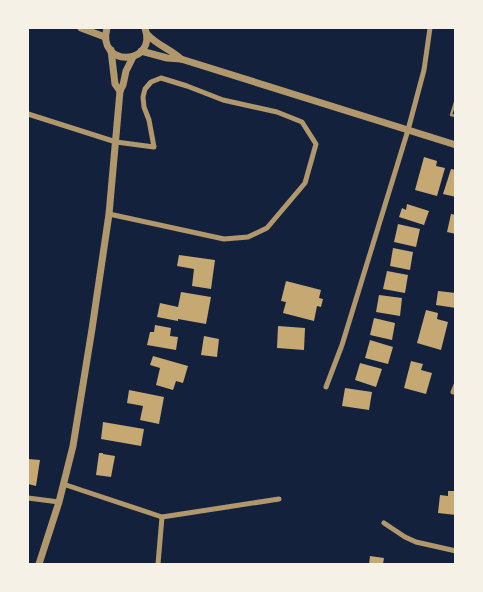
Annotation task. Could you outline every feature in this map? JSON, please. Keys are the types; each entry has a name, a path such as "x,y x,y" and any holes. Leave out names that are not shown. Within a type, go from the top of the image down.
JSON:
{"street":[{"path":"81,28 105,37"},
{"path":"107,28 106,42 110,50 115,84 120,91"},
{"path":"110,50 126,58 133,56 141,51 147,42 146,28"},
{"path":"326,387 342,345 408,130 424,70 430,28"},
{"path":"148,35 155,43 181,59"},
{"path":"141,51 167,58 181,59 456,145"},
{"path":"39,564 59,502 74,446 109,214 120,91 133,56"},
{"path":"28,114 116,142 154,147 143,97 145,89 151,82 161,78 223,100 276,112 302,122 316,144 305,183 267,228 248,237 224,239 109,214"},
{"path":"453,392 456,385"},
{"path":"63,484 162,518 279,498"},
{"path":"28,498 59,502"},
{"path":"158,564 162,518"},
{"path":"384,523 410,540 456,551"}],"lane":[{"path":"456,99 451,115 456,116"}],"building":[{"path":"424,157 437,161 436,166 445,168 437,196 415,190"},
{"path":"451,169 456,170 456,197 443,194"},
{"path":"407,204 429,211 424,225 399,217 402,208 406,210"},
{"path":"451,214 456,215 456,234 447,232"},
{"path":"398,224 420,229 416,247 394,242"},
{"path":"393,248 413,252 410,270 390,266"},
{"path":"179,255 215,260 211,289 192,286 194,269 177,266"},
{"path":"387,271 408,275 405,293 383,289"},
{"path":"286,281 321,290 319,298 323,299 321,307 317,306 314,321 283,313 286,302 281,301"},
{"path":"438,291 456,293 456,308 436,305"},
{"path":"181,292 211,297 206,324 157,317 160,303 178,307"},
{"path":"379,295 402,298 400,316 376,312"},
{"path":"426,310 438,313 437,319 448,322 441,350 417,343"},
{"path":"374,318 395,323 392,340 370,335"},
{"path":"155,325 171,328 170,336 178,337 176,350 147,345 150,332 154,332"},
{"path":"278,326 305,328 304,350 277,348"},
{"path":"204,336 219,339 217,357 201,355"},
{"path":"370,340 393,347 388,364 365,358"},
{"path":"153,356 188,366 183,383 176,381 173,390 156,385 160,368 150,365"},
{"path":"411,361 423,364 421,370 432,373 426,394 404,388"},
{"path":"360,363 382,369 376,387 355,380"},
{"path":"345,388 372,392 369,410 342,406"},
{"path":"129,390 164,397 159,424 140,420 143,406 127,403"},
{"path":"103,422 144,429 141,446 101,439"},
{"path":"99,453 115,456 111,477 96,475"},
{"path":"28,459 40,460 36,486 28,484"},
{"path":"448,491 456,491 456,515 438,513 440,495 448,496"},
{"path":"370,556 384,558 383,564 369,564"}]}
